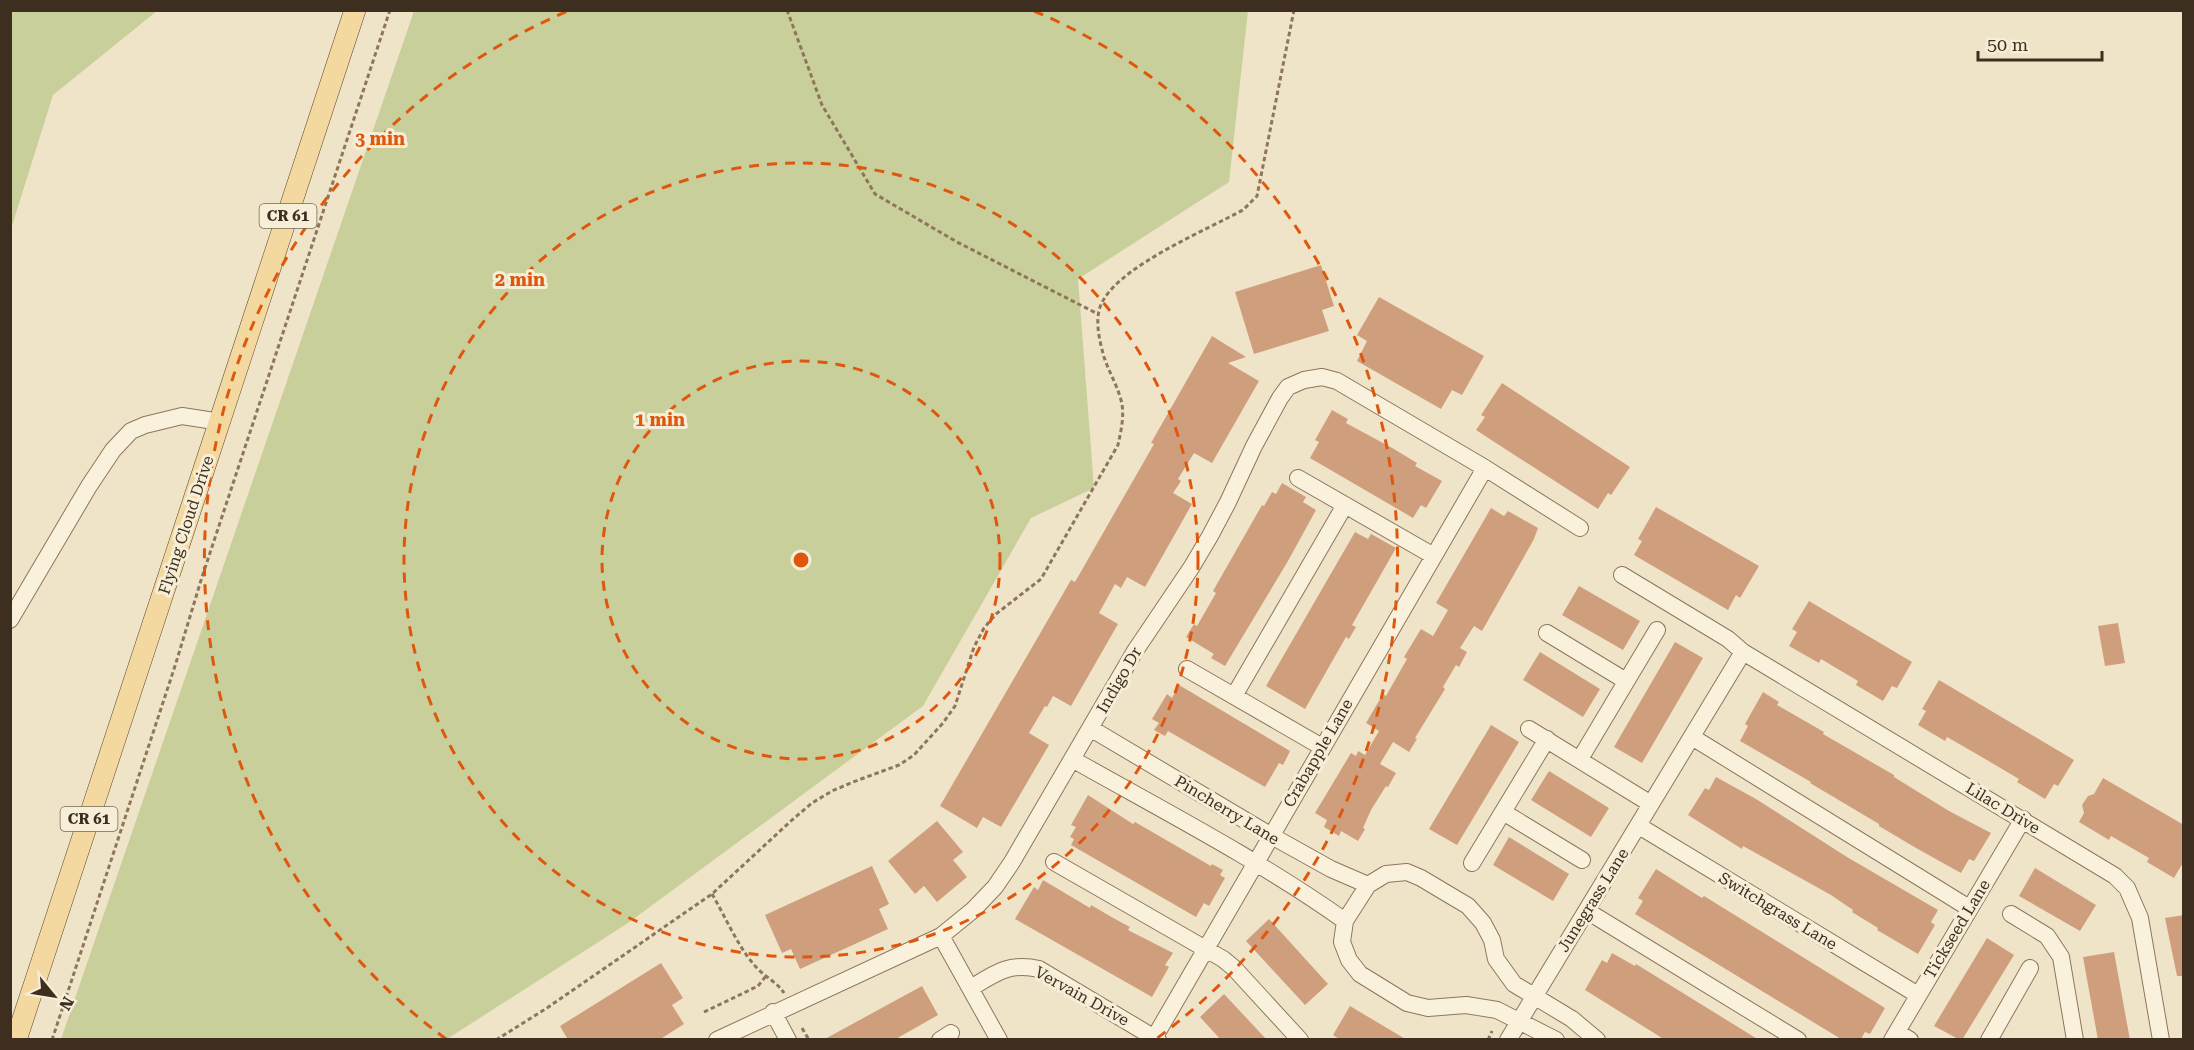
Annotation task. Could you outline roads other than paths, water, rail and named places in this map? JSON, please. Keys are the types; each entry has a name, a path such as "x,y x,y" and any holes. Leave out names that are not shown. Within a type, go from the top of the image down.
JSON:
{"main road":[{"name":"Flying Cloud Drive","path":"16,1040 355,10"}],"street":[{"name":"Indigo Dr","path":"717,1040 773,1012 941,936 973,910 995,887 1134,651 1205,544 1254,446 1288,387 1304,380 1322,377 1337,381 1485,468 1580,528"},
{"path":"10,620 53,545 113,450 131,432 145,425 182,416 221,422"},
{"name":"Crabapple Lane","path":"1155,1039 1270,835 1485,468"},
{"path":"1298,478 1432,555"},
{"path":"1234,696 1345,505"},
{"name":"Lilac Drive","path":"1622,575 1728,639 1743,652 2115,876 2127,888 2140,918 2161,1040"},
{"path":"1580,759 1657,630"},
{"path":"1547,633 1626,681"},
{"name":"Junegrass Lane","path":"1508,1040 1743,652"},
{"path":"1187,669 1322,747"},
{"name":"Pincherry Lane","path":"1090,728 1270,835 1331,869 1368,885"},
{"path":"1529,729 1651,804"},
{"path":"1692,737 1969,908"},
{"path":"1472,863 1547,739"},
{"name":"Pincherry Lane","path":"1072,759 1255,864 1345,921"},
{"name":"Junegrass Lane","path":"1503,812 1582,860"},
{"name":"Tickseed Lane","path":"1899,1037 1918,995 2023,819"},
{"name":"Switchgrass Lane","path":"1639,826 1918,995"},
{"path":"1054,862 1206,949 1234,968 1300,1040"},
{"path":"1556,1040 1520,1019 1497,1010 1466,1005 1428,1008 1407,1003 1360,974 1348,960 1342,942 1345,921 1368,885 1386,874 1407,873 1421,878 1468,906 1484,923 1492,940 1496,959 1514,984 1572,1019 1597,1040"},
{"path":"1587,911 1798,1040"},
{"path":"2011,914 2047,936 2055,945 2061,957 2075,1040"},
{"path":"941,936 999,1040"},
{"name":"Vervain Drive","path":"971,988 1000,970 1023,965 1039,969 1155,1039"},
{"path":"1989,1040 2030,969"},
{"path":"773,1012 789,1040"}]}
